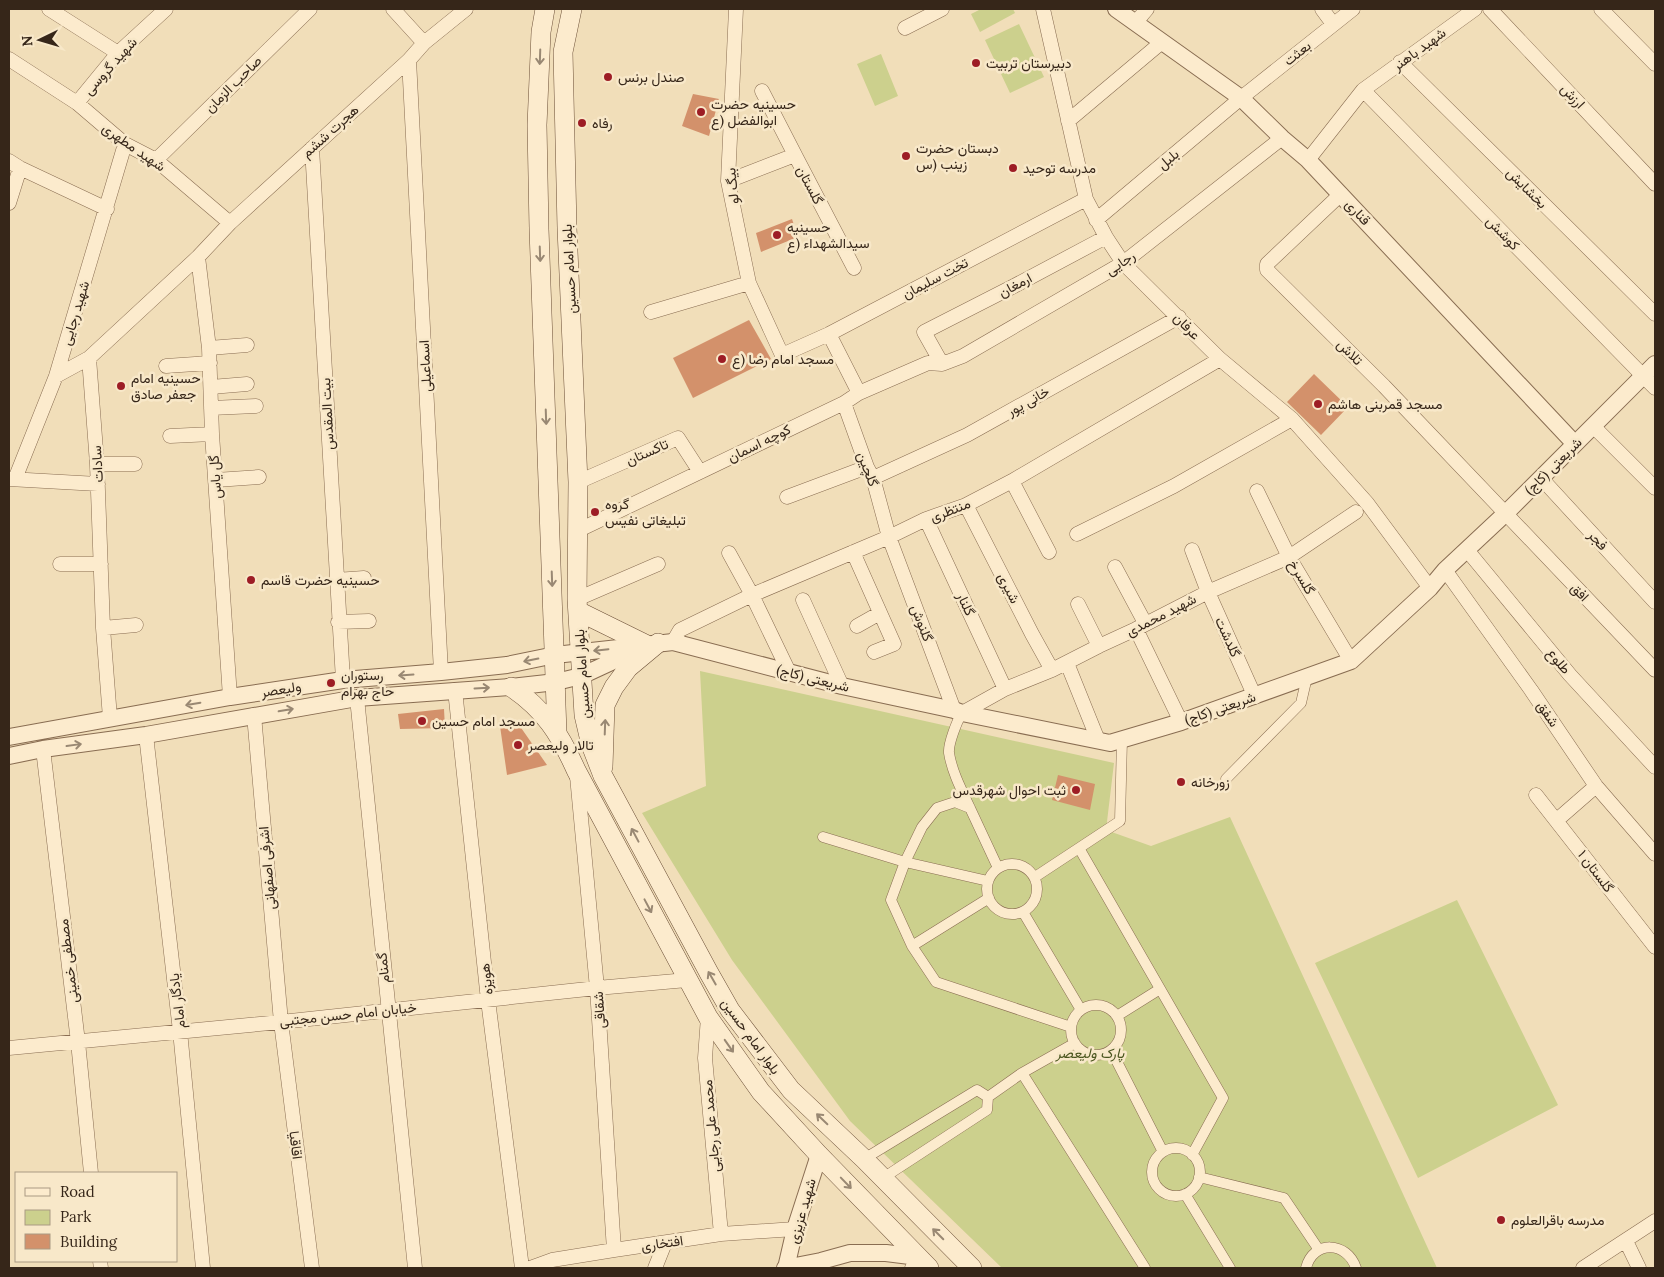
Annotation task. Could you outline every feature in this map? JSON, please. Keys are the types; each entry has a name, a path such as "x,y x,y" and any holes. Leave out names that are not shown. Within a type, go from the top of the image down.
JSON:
{"main road":[{"name":"بلوار امام حسین","path":"545,9 541,32 537,125 557,733 708,1017 762,1092 920,1264"},
{"name":"بلوار امام حسین","path":"572,9 563,52 566,228 578,482 577,605 584,715 591,745 603,776 730,1010 791,1090 864,1159 972,1268"},
{"path":"539,229 566,228"},
{"path":"577,605 659,644 628,668 614,687 605,705 603,776"},
{"path":"511,687 525,696 540,710 557,733"}],"street":[{"path":"49,9 118,53"},
{"name":"شهید گروسی","path":"77,104 118,53 166,9"},
{"name":"صاحب الزمان","path":"156,160 310,9"},
{"path":"393,9 424,43"},
{"name":"هجرت ششم","path":"198,257 230,223 410,60 424,43 466,9"},
{"name":"بیگ لو","path":"736,9 728,181 749,283 782,355"},
{"path":"905,28 942,9"},
{"name":"عرفان","path":"1043,9 1086,199 1096,220 1123,263 1220,359 1292,419 1367,503 1430,588"},
{"name":"قناری","path":"1116,9 1241,98 1282,138 1308,160 1575,444"},
{"path":"1136,22 1147,9"},
{"path":"1322,9 1332,24"},
{"name":"بعثت","path":"1241,98 1353,9"},
{"name":"شهید باهنر","path":"1308,160 1363,90 1475,9"},
{"name":"ارزش","path":"1490,9 1655,184"},
{"path":"1600,9 1655,64"},
{"path":"1068,121 1162,42"},
{"name":"شهید مطهری","path":"9,59 77,104 125,144 156,160 230,223"},
{"name":"اسماعیلی","path":"410,60 441,672"},
{"name":"بخشایش","path":"1400,62 1655,314"},
{"name":"کوشش","path":"1363,90 1655,388"},
{"name":"گلستان","path":"762,91 854,268"},
{"name":"بلبل","path":"1096,220 1241,98"},
{"name":"رجایی","path":"942,364 963,356 1123,263 1282,138"},
{"name":"شهید رجایی","path":"12,479 56,376 125,144"},
{"name":"بیت المقدس","path":"312,148 342,680"},
{"name":"گلستان","path":"728,181 795,155"},
{"path":"9,203 14,165 106,209"},
{"name":"تلاش","path":"1341,194 1267,264 1267,270 1384,386 1506,514"},
{"name":"تخت سلیمان","path":"782,355 829,334 1086,199"},
{"name":"ارمغان","path":"942,364 924,332 1106,237"},
{"path":"56,376 89,358 198,257"},
{"name":"گل یاس","path":"198,257 209,348 212,434 230,697"},
{"path":"651,312 749,283"},
{"name":"خانی پور","path":"787,497 870,472 967,435 1179,317"},
{"path":"829,334 859,393"},
{"path":"209,348 247,345"},
{"name":"سادات","path":"89,358 98,484 102,628 110,718"},
{"name":"منتظری","path":"659,644 680,630 752,595 926,520 966,505 1012,481 1220,359"},
{"name":"کوچه اسمان","path":"578,531 859,393 928,363 942,364"},
{"path":"166,366 210,364"},
{"name":"شریعتی (کاج)","path":"659,644 789,672 958,712 1110,743 1181,722 1351,661 1506,514 1655,364"},
{"path":"210,386 247,384"},
{"name":"گلچین","path":"844,402 870,472 889,537"},
{"path":"211,408 256,406"},
{"path":"1077,534 1174,486 1292,419"},
{"path":"1594,426 1655,488"},
{"path":"170,436 212,434"},
{"name":"تاکستان","path":"578,482 678,438 700,472"},
{"path":"97,464 134,464"},
{"path":"216,480 259,477"},
{"name":"فجر","path":"1541,478 1655,602"},
{"path":"12,479 98,484"},
{"path":"1012,481 1048,552"},
{"name":"گلسرخ","path":"1258,491 1289,556 1351,661"},
{"name":"شیری","path":"966,505 1052,670"},
{"name":"شهید محمدی","path":"958,712 1067,663 1208,592 1289,556 1356,512"},
{"name":"افق","path":"1506,514 1655,670"},
{"name":"گلنار","path":"926,520 1006,689"},
{"name":"گلنوش","path":"889,537 958,712"},
{"name":"گلدشت","path":"1192,550 1208,592 1254,697"},
{"name":"طلوع","path":"1467,550 1570,675 1655,767"},
{"path":"853,552 894,644 874,652"},
{"path":"729,553 752,595 789,672"},
{"path":"60,564 100,564"},
{"path":"577,605 658,564"},
{"path":"1116,567 1181,722"},
{"name":"شفق","path":"1445,570 1532,690 1596,786 1655,854"},
{"path":"336,580 364,578"},
{"path":"803,600 842,686"},
{"path":"1078,604 1098,646"},
{"path":"857,626 880,613"},
{"path":"338,622 369,620"},
{"path":"102,628 136,625"},
{"name":"ولیعصر","path":"9,737 230,697 342,680 507,665 555,655 659,644"},
{"name":"ولیعصر","path":"9,756 43,749 146,735 357,698 556,682 582,676 659,644"},
{"path":"1067,663 1098,740"},
{"path":"507,665 511,687"},
{"path":"1226,779 1301,703 1307,677"},
{"name":"هویزه","path":"455,690 488,1000 522,1268"},
{"name":"گمنام","path":"357,698 415,1268"},
{"path":"958,712 949,752 957,779 998,868"},
{"name":"اشرفی اصفهانی","path":"254,715 280,1022"},
{"name":"یادگار امام","path":"146,735 180,1031 203,1268"},
{"path":"1035,877 1120,821 1122,739"},
{"name":"مصطفی خمینی","path":"43,749 78,1042 91,1172"},
{"name":"شقاقی","path":"576,770 597,988 614,1250"},
{"path":"1557,820 1596,786"},
{"name":"گلستان ۱","path":"1536,795 1655,947"},
{"path":"970,808 955,802 937,808 922,827 905,862 891,900 912,946 936,982 1071,1027"},
{"path":"823,837 905,862 988,881"},
{"path":"1079,848 1223,1098 1192,1155"},
{"path":"1006,864 1015,864 1030,870 1035,877 1037,884 1035,900 1024,912 1008,914 1000,911 993,905 987,890 988,881 992,873 998,868 1006,864"},
{"path":"912,946 989,898"},
{"path":"1024,912 1081,1010"},
{"name":"خیابان امام حسن مجتبی","path":"9,1048 687,980"},
{"path":"1117,1016 1160,989"},
{"path":"1096,1004 1104,1006 1117,1016 1120,1023 1120,1038 1111,1050 1104,1054 1095,1055 1087,1054 1080,1050 1071,1036 1071,1027 1072,1020 1081,1010 1096,1004"},
{"name":"محمد علی رجایی","path":"708,1017 705,1058 721,1234"},
{"name":"اقاقیا","path":"280,1022 312,1268"},
{"path":"988,1097 1022,1073 1075,1043"},
{"path":"1111,1050 1164,1152"},
{"path":"1022,1073 1145,1268"},
{"path":"864,1159 977,1090 988,1097"},
{"path":"883,1178 988,1110 988,1097"},
{"path":"1178,1148 1186,1150 1197,1161 1199,1177 1191,1190 1177,1196 1162,1192 1156,1186 1152,1171 1154,1163 1164,1152 1178,1148"},
{"name":"شهید عزیزی","path":"786,1268 795,1229 819,1155"},
{"path":"1199,1177 1284,1198 1319,1250"},
{"path":"1184,1194 1230,1268"},
{"path":"1583,1268 1655,1222"},
{"name":"افتخاری","path":"530,1268 614,1250 721,1234 795,1229"},
{"path":"1626,1241 1639,1268"},
{"path":"656,1268 665,1243"},
{"path":"1306,1268 1312,1256 1326,1247 1334,1247 1349,1254 1356,1268"},
{"path":"786,1268 850,1253 886,1252 920,1264"}],"green space":[{"path":"981,9 1013,9 1015,13 980,32 971,14"},
{"path":"1019,24 1044,77 1010,93 985,40"},
{"path":"881,54 898,96 875,106 857,64"},
{"name":"پارک ولیعصر","path":"700,671 1114,763 1106,830 1151,846 1230,817 1437,1268 1002,1268 850,1121 732,960 642,813 706,786"},
{"path":"1457,900 1558,1105 1418,1178 1315,963"}],"building":[{"name":"حسینیه حضرت ابوالفضل (ع","path":"693,94 719,99 709,136 682,126"},
{"name":"حسینیه سیدالشهداء (ع","path":"792,219 798,237 761,252 756,233"},
{"name":"مسجد امام رضا (ع","path":"749,320 771,359 693,398 673,358"},
{"name":"مسجد قمربنی هاشم","path":"1314,374 1348,407 1321,435 1287,402"},
{"name":"مسجد امام حسین","path":"444,709 445,728 400,729 398,714"},
{"name":"تالار ولیعصر","path":"517,722 547,765 507,775 500,726"},
{"path":"1058,775 1095,784 1090,810 1052,800"}],"place":[{"name":"دبیرستان تربیت","path":"976,63"},
{"name":"صندل برنس","path":"608,77"},
{"name":"حسینیه حضرت ابوالفضل (ع","path":"701,112"},
{"name":"رفاه","path":"582,123"},
{"name":"دبستان حضرت زینب (س","path":"906,156"},
{"name":"مدرسه توحید","path":"1013,168"},
{"name":"حسینیه سیدالشهداء (ع","path":"777,235"},
{"name":"مسجد امام رضا (ع","path":"722,359"},
{"name":"حسینیه امام جعفر صادق","path":"121,386"},
{"name":"مسجد قمربنی هاشم","path":"1318,404"},
{"name":"گروه تبلیغاتی نفیس","path":"595,512"},
{"name":"حسینیه حضرت قاسم","path":"251,580"},
{"name":"رستوران حاج بهرام","path":"331,683"},
{"name":"مسجد امام حسین","path":"422,721"},
{"name":"تالار ولیعصر","path":"518,745"},
{"name":"زورخانه","path":"1181,782"},
{"name":"ثبت احوال شهرقدس","path":"1076,790"},
{"name":"مدرسه باقرالعلوم","path":"1501,1220"}]}
